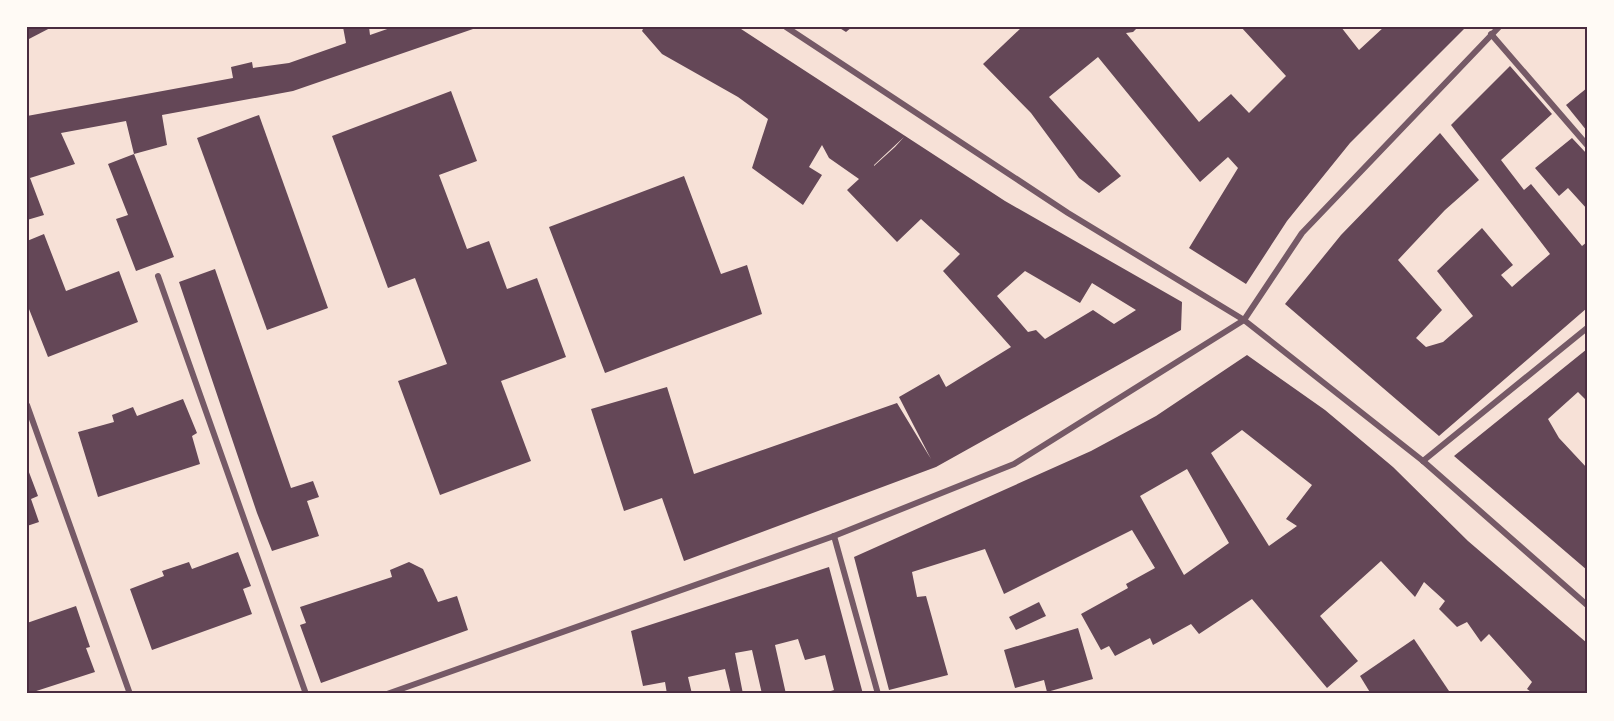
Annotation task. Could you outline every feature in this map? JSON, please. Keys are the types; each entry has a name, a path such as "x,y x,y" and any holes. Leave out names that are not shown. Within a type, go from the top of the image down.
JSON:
{"street":[{"path":"786,27 1068,213 1244,320 1423,461 1587,605"},
{"path":"387,694 834,536 1014,464 1244,320 1302,233 1499,27"},
{"path":"1491,34 1587,145"},
{"path":"158,276 306,694"},
{"path":"1423,461 1587,327"},
{"path":"27,405 130,694"},
{"path":"834,536 878,694"}],"building":[{"path":"27,27 52,27 27,40"},
{"path":"343,27 369,27 370,35 393,27 473,29 293,91 162,115 167,145 134,154 126,121 61,133 75,164 30,178 44,215 27,220 27,116 233,78 231,67 252,62 253,68 289,63 346,43"},
{"path":"644,27 738,27 1005,201 1182,302 1181,330 936,467 684,561 662,498 624,511 591,409 667,387 694,474 897,403 931,459 899,397 939,374 946,387 1011,347 943,271 960,254 921,219 897,242 847,190 859,179 829,158 822,145 809,167 822,175 803,205 752,168 768,119 738,97 662,54 642,31","holes":["904,137 895,147 874,166 874,165","1025,271 1080,303 1092,283 1136,310 1114,324 1093,310 1045,339 1036,330 1028,332 997,296"]},
{"path":"838,27 852,27 846,32"},
{"path":"1022,27 1138,27 1133,32 1126,33 1199,122 1231,94 1249,113 1286,76 1241,27 1341,27 1359,50 1384,27 1466,27 1350,143 1287,221 1246,284 1189,248 1238,168 1228,157 1200,182 1098,57 1049,97 1121,176 1099,193 1079,178 1031,113 983,64"},
{"path":"1510,66 1552,114 1501,160 1524,190 1531,184 1582,246 1587,242 1587,308 1439,436 1285,304 1341,235 1440,133 1479,180 1445,210 1398,260 1442,310 1416,338 1426,347 1443,342 1473,316 1437,271 1482,228 1513,265 1501,275 1512,287 1550,254 1451,125"},
{"path":"1587,88 1587,131 1566,105"},
{"path":"451,91 477,161 439,175 467,249 489,241 507,289 537,278 566,357 501,381 531,461 440,495 398,381 447,364 415,278 388,288 332,136"},
{"path":"259,115 328,308 267,330 197,138"},
{"path":"1572,138 1587,154 1587,209 1568,188 1559,196 1535,168"},
{"path":"134,154 174,257 136,271 116,219 128,215 108,164"},
{"path":"684,176 721,274 747,265 762,314 605,373 549,227"},
{"path":"44,234 66,291 119,271 138,322 48,357 27,304 27,241"},
{"path":"215,269 291,488 313,481 319,497 307,501 319,536 272,551 179,282"},
{"path":"1587,349 1587,401 1578,392 1548,419 1559,438 1587,468 1587,570 1454,456"},
{"path":"1247,355 1325,410 1393,467 1468,541 1587,643 1587,694 1534,694 1527,689 1532,682 1489,634 1481,642 1467,622 1457,627 1439,609 1445,601 1424,582 1415,597 1381,561 1320,616 1358,661 1327,688 1252,599 1199,634 1191,624 1153,645 1150,638 1115,656 1109,646 1101,650 1081,614 1128,588 1126,584 1155,568 1132,530 1004,594 985,549 912,572 917,597 926,596 948,675 889,690 854,557 1091,451 1156,416","holes":["1242,430 1312,485 1286,519 1297,526 1269,546 1211,453","1187,469 1229,543 1184,575 1140,496"]},
{"path":"183,399 197,433 192,436 200,464 98,497 78,432 114,422 112,415 133,407 137,416"},
{"path":"27,467 38,496 31,499 39,522 27,526"},
{"path":"238,552 251,586 243,589 252,614 152,650 130,589 164,576 162,571 189,562 192,569"},
{"path":"409,562 423,569 438,602 457,596 468,630 321,683 300,625 306,623 300,607 392,577 390,570"},
{"path":"829,567 863,694 821,694 834,690 825,655 805,660 798,639 775,645 786,694 762,694 752,650 735,653 743,694 731,694 725,669 688,677 692,694 667,694 665,682 643,686 631,631"},
{"path":"1039,602 1046,616 1016,630 1009,617"},
{"path":"76,606 90,647 86,648 95,672 27,694 27,623"},
{"path":"1078,628 1093,679 1047,692 1044,680 1015,688 1004,650"},
{"path":"1414,639 1451,694 1371,694 1360,676"}]}
